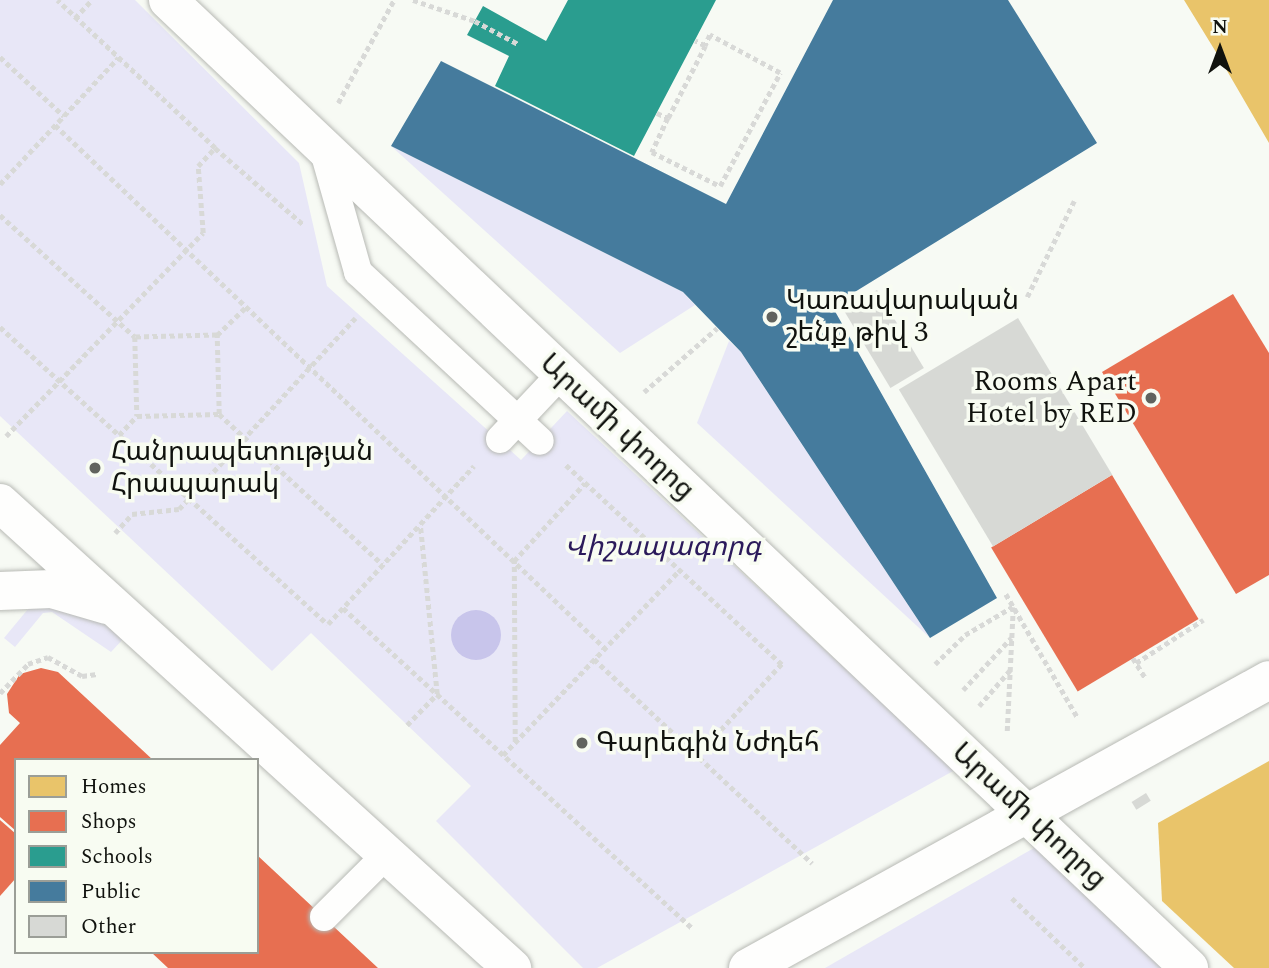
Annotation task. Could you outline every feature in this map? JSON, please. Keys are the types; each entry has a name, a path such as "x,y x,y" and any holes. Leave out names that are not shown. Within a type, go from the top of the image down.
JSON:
{"street":[{"name":"Արամի փողոց","path":"168,0 1032,816 1189,968"},
{"path":"0,503 512,968"},
{"path":"0,591 52,589 118,608"},
{"path":"748,968 1032,816 1269,680"}],"lane":[{"path":"323,148 358,272 509,430 540,441"},
{"path":"509,430 561,374"},
{"path":"324,917 387,854"}],"path":[{"path":"57,0 215,148 307,228"},
{"path":"75,18 92,0"},
{"path":"335,106 394,0"},
{"path":"413,0 475,21 518,44"},
{"path":"710,35 780,74 720,186 652,152 668,118 710,35"},
{"path":"695,41 705,46"},
{"path":"0,57 64,116"},
{"path":"0,184 118,58"},
{"path":"657,113 668,118"},
{"path":"55,125 605,648"},
{"path":"6,436 203,233 198,166 215,148"},
{"path":"1027,297 1074,201"},
{"path":"0,215 135,337 137,416 119,435"},
{"path":"115,533 132,514 179,509 188,496 379,292"},
{"path":"135,337 217,334 246,307"},
{"path":"0,327 328,624 509,430"},
{"path":"643,393 717,328"},
{"path":"217,334 219,414"},
{"path":"137,416 219,414 383,564"},
{"path":"540,441 782,664 697,756"},
{"path":"515,742 514,561 585,483"},
{"path":"419,524 437,694"},
{"path":"503,755 680,570"},
{"path":"1006,594 1078,718"},
{"path":"1007,731 1013,606"},
{"path":"935,664 965,635 1013,606"},
{"path":"343,608 692,929"},
{"path":"1146,679 1134,661 1203,620"},
{"path":"963,691 1011,638"},
{"path":"0,693 28,664 48,657 82,676 97,674"},
{"path":"594,659 812,863"},
{"path":"979,706 1010,669"},
{"path":"407,725 437,694"},
{"path":"1012,898 1085,968"}],"green space":[{"name":"Վիշապագորգ","path":"0,0 135,0 299,163 327,286 521,460 567,411 955,770 597,968 583,968 436,821 471,786 311,633 272,671 0,416"},
{"path":"391,146 683,292 695,305 620,353"},
{"path":"729,341 741,352 930,638 697,423"},
{"path":"73,598 124,638 111,652 52,612 43,613 15,647 4,638 33,603"},
{"path":"1041,844 1172,968 825,968"}],"water":[{"path":"476,610 494,617 501,635 494,653 476,660 458,653 451,635 458,617"}],"building: Homes":[{"path":"1184,0 1269,0 1269,143 1219,57"},
{"path":"1269,761 1269,968 1234,968 1162,901 1158,823"}],"building: Shops":[{"path":"1233,294 1269,353 1269,575 1236,594 1102,372"},
{"path":"1112,475 1199,619 1078,692 991,548"},
{"path":"41,668 58,672 151,758 14,758 14,829 0,817 0,745 20,723 9,713 7,694 20,674"},
{"path":"0,820 14,832 14,880 0,896"},
{"path":"259,857 378,968 168,968 153,954 259,954"}],"building: Schools":[{"path":"568,0 716,0 634,156 495,86 509,56 467,35 483,6 546,41"}],"building: Public":[{"name":"Կառավարական շենք թիվ 3","path":"833,0 1008,0 1097,143 832,306 997,598 930,638 741,352 683,292 391,146 441,61 726,204"}],"building: Other":[{"path":"877,290 924,368 890,388 844,310"},
{"path":"1018,318 1112,475 993,546 899,390"},
{"path":"1146,793 1151,801 1136,810 1132,802"}],"place":[{"name":"Կառավարական շենք թիվ 3","path":"772,317"},
{"name":"Rooms Apart Hotel by RED","path":"1151,398"},
{"name":"Հանրապետության Հրապարակ","path":"95,468"},
{"name":"Գարեգին Նժդեհ","path":"582,743"}]}
